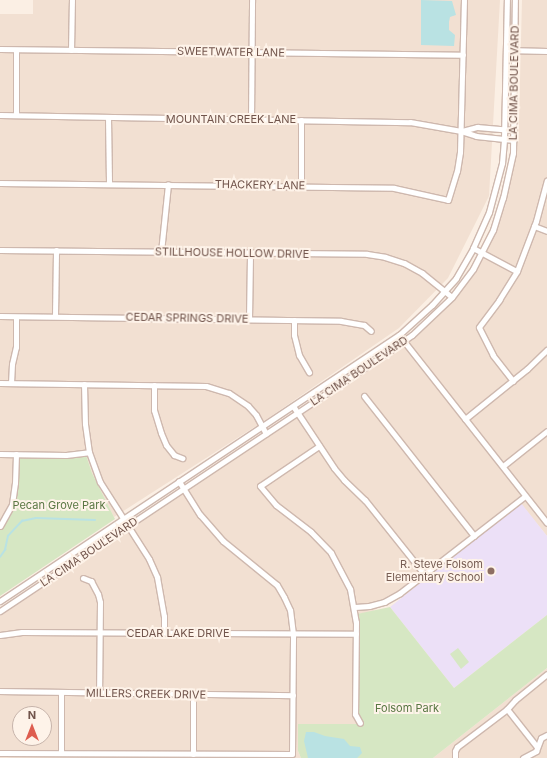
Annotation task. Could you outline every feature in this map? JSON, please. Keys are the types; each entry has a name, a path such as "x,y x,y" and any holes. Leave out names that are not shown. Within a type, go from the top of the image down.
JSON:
{"street":[{"path":"71,50 72,0"},
{"path":"251,120 252,0"},
{"path":"461,131 464,0"},
{"name":"LA CIMA BOULEVARD","path":"0,601 399,335 415,322 456,278 473,248 489,212 502,162 504,139 506,0"},
{"name":"LA CIMA BOULEVARD","path":"0,611 404,341 452,297 473,269 493,230 503,198 513,153 515,0"},
{"name":"SWEETWATER LANE","path":"0,49 463,55"},
{"path":"16,50 16,116"},
{"path":"506,50 547,51"},
{"name":"MOUNTAIN CREEK LANE","path":"0,115 410,122 461,131 476,136 514,140"},
{"path":"108,118 109,184"},
{"path":"301,120 301,186"},
{"name":"MOUNTAIN CREEK LANE","path":"461,131 478,127 514,130"},
{"name":"THACKERY LANE","path":"0,183 394,188 448,200 457,171 461,131"},
{"path":"513,381 492,354 479,327 498,302 516,272 534,226 547,180"},
{"path":"161,252 162,235 168,206 168,184"},
{"path":"534,226 547,231"},
{"path":"473,248 516,272"},
{"name":"STILLHOUSE HOLLOW DRIVE","path":"0,250 367,254 385,257 404,263 422,273 452,297"},
{"path":"55,316 56,250"},
{"path":"250,253 250,319"},
{"name":"CEDAR SPRINGS DRIVE","path":"0,316 250,319 352,322 364,325 372,331"},
{"path":"11,383 12,364 16,347 16,317"},
{"path":"294,320 294,336 299,355 310,372"},
{"path":"399,335 547,523"},
{"path":"465,419 513,381 547,350"},
{"path":"0,383 206,386 217,388 240,399 248,406 263,426 266,434"},
{"path":"84,384 85,424 89,452 100,482 149,559 157,577 163,610 164,632"},
{"path":"154,385 154,410 161,433 166,445 174,455 182,458"},
{"path":"364,396 474,536"},
{"path":"293,406 334,468 365,500 424,574"},
{"path":"503,466 547,431"},
{"path":"319,446 260,486 276,505 311,532 331,553 345,576 354,607 356,634 355,714 360,723"},
{"path":"0,454 66,455 89,452"},
{"path":"0,526 12,504 15,483 16,454"},
{"path":"0,753 292,754 293,634 290,610 277,585 224,541 200,515 179,481"},
{"path":"354,607 369,606 384,602 400,593 525,496"},
{"path":"83,578 91,581 98,594 100,632 99,693"},
{"name":"CEDAR LAKE DRIVE","path":"0,635 22,632 356,634"},
{"path":"455,758 457,746 507,709 547,674"},
{"name":"MILLERS CREEK DRIVE","path":"0,691 293,695"},
{"path":"61,753 62,693"},
{"path":"193,694 193,754"},
{"path":"507,709 537,747"},
{"path":"523,758 536,751 541,738 547,735"}],"shaded area":[{"path":"33,0 500,0 489,196 448,278 399,328 264,421 114,517 92,473 86,455 68,457 18,483 13,508 0,530 0,14 33,14"},
{"path":"522,0 547,0 547,536 521,504 372,612 357,614 358,725 298,724 298,751 301,758 0,758 0,614 400,350 466,284 505,207 519,120"},
{"name":"R. Steve Folsom Elementary School","path":"521,503 547,536 547,615 454,688 390,607"},
{"path":"547,668 547,758 433,758"}],"green space":[{"name":"Pecan Grove Park","path":"86,455 92,473 115,519 0,596 0,530 10,514 15,502 19,457 68,457"},
{"name":"Folsom Park","path":"390,607 454,688 547,615 547,668 433,758 301,758 298,751 298,724 358,724 357,614"},
{"path":"458,648 469,662 461,669 450,654"}],"water":[{"path":"421,0 452,1 456,15 450,17 449,30 455,35 454,46 421,45"},
{"path":"306,732 314,732 325,736 344,739 350,746 360,747 362,753 357,758 308,758 304,741"}],"waterway":[{"path":"0,557 5,550 8,536 22,521 36,518 95,520"}],"place":[{"name":"R. Steve Folsom Elementary School","path":"491,571"}]}
